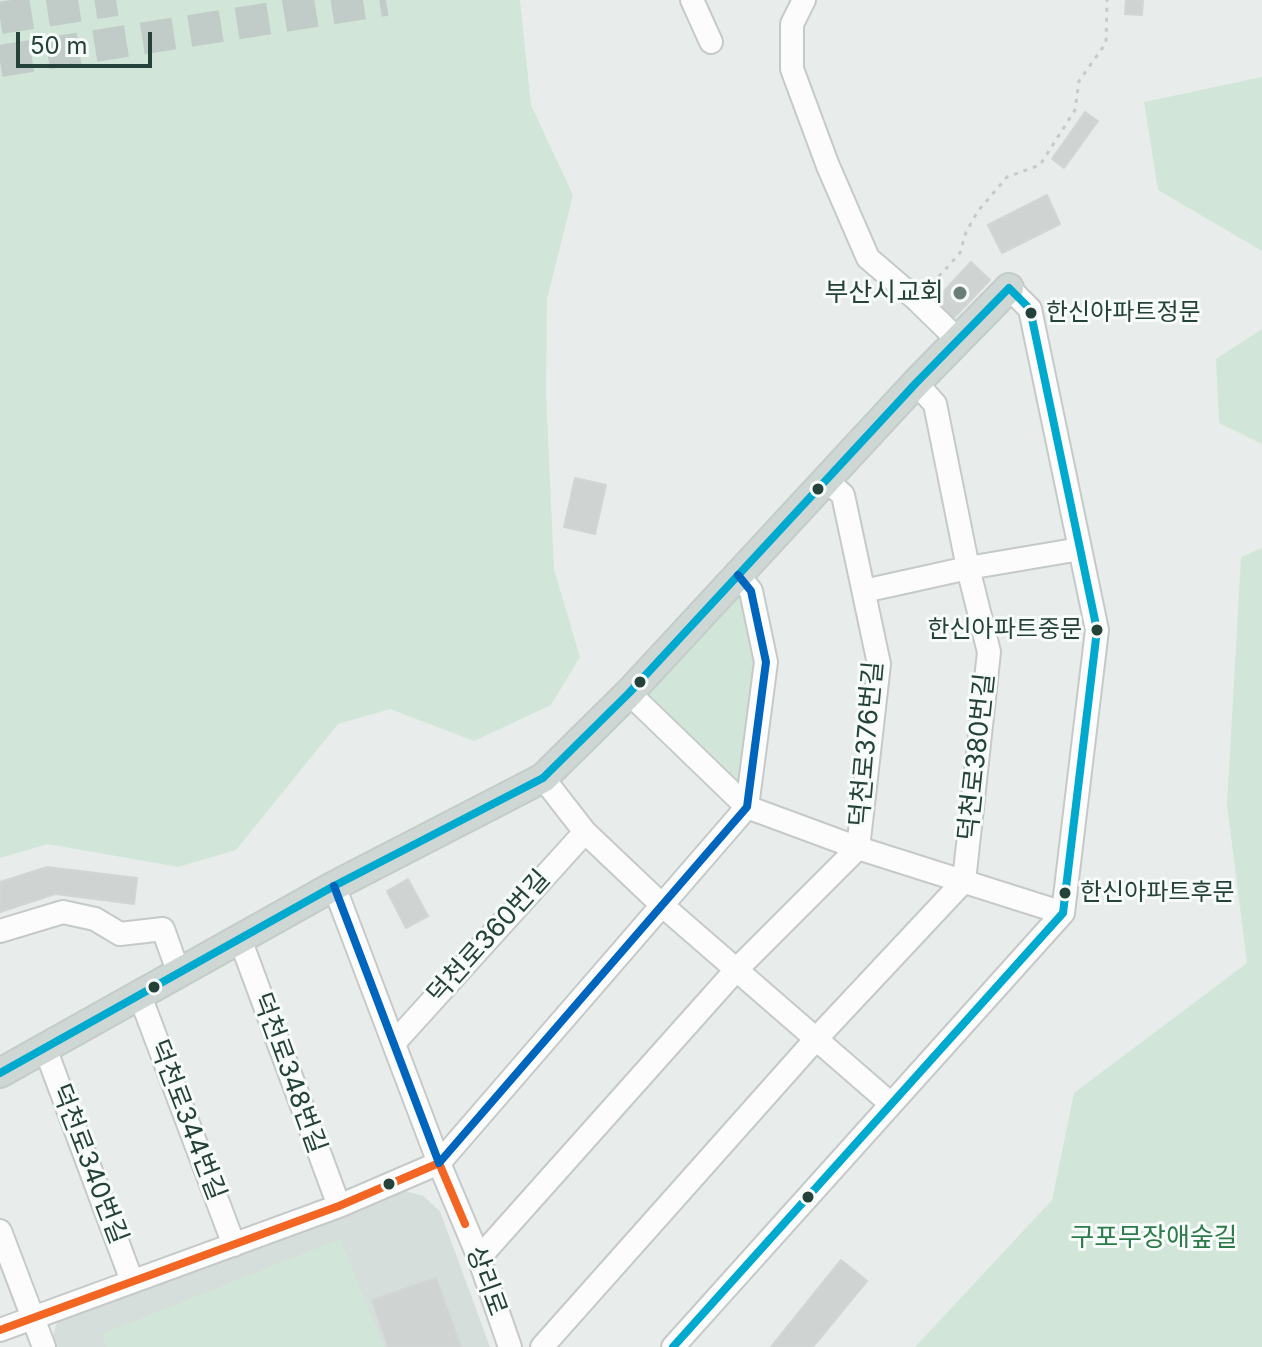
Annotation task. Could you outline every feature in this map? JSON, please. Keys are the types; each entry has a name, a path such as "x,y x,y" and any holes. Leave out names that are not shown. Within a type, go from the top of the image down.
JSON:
{"main road":[{"path":"0,1073 334,886 543,778 629,693 957,339 1009,288"}],"street":[{"path":"692,0 711,42"},
{"path":"804,0 792,24 792,69 828,166 868,258 957,339"},
{"path":"673,1347 1063,913 1097,630 1030,309 1009,288"},
{"name":"덕천로380번길","path":"916,383 935,404 968,568 989,652 964,881"},
{"name":"덕천로376번길","path":"479,1258 736,970 858,848 879,664 843,495 826,480"},
{"path":"864,591 968,568 1080,549"},
{"path":"0,1330 339,1206 439,1163 747,807 766,662 751,591 738,575"},
{"path":"629,693 747,807 858,848 1063,913"},
{"path":"543,778 585,832 663,906 891,1104"},
{"name":"덕천로360번길","path":"394,1043 585,832"},
{"path":"542,1347 816,1039 964,881"},
{"name":"상리로","path":"334,886 439,1163 479,1258 510,1347"},
{"path":"0,931 63,912 95,919 120,934 163,929 179,974"},
{"name":"덕천로348번길","path":"240,939 339,1206"},
{"name":"덕천로344번길","path":"140,996 234,1245"},
{"name":"덕천로340번길","path":"45,1048 132,1281"},
{"path":"0,1231 44,1347"}],"path":[{"path":"917,300 960,253 966,232 978,211 1007,177 1040,165 1075,110 1079,81 1106,43 1107,0"}],"shaded area":[{"path":"402,1190 423,1196 440,1211 490,1347 55,1347 52,1339 57,1322"}],"green space":[{"path":"0,0 520,0 531,105 573,195 547,299 546,393 554,569 580,657 551,705 474,741 390,709 338,724 236,850 178,867 48,844 0,858"},
{"path":"1262,77 1262,251 1158,190 1144,102"},
{"path":"1262,329 1262,444 1219,423 1216,359"},
{"name":"구포무장애숲길","path":"1262,548 1262,1347 915,1347 1052,1200 1074,1093 1247,963 1227,805 1241,557"},
{"path":"738,582 763,663 746,797 636,692"},
{"path":"340,1239 384,1347 107,1347 102,1334"}],"building":[{"path":"1126,0 1143,0 1142,15 1125,14"},
{"path":"1085,112 1098,121 1064,168 1052,159"},
{"path":"1047,195 1060,224 1002,253 988,225"},
{"name":"부산시교회","path":"971,262 990,280 948,324 930,306"},
{"path":"575,478 606,485 595,534 564,527"},
{"path":"47,867 137,878 134,904 55,894 0,912 0,882"},
{"path":"408,879 428,916 406,928 387,891"},
{"path":"841,1260 867,1281 813,1347 771,1347"},
{"path":"436,1278 461,1347 388,1347 372,1300"}],"tunnel":[{"path":"0,18 116,0"},
{"path":"0,61 386,0"}],"transit line":[{"path":"0,1073 334,886 543,778 629,693 916,383 1009,288 1030,309 1097,630 1063,913 673,1347"},
{"path":"334,886 439,1163 747,807 766,662 751,591 738,575"},
{"path":"0,1330 339,1206 439,1163 465,1224"}],"place":[{"name":"부산시교회","path":"960,293"},
{"name":"한신아파트정문","path":"1031,313"},
{"name":"한신아파트중문","path":"1097,630"},
{"name":"한신아파트후문","path":"1065,893"}]}
